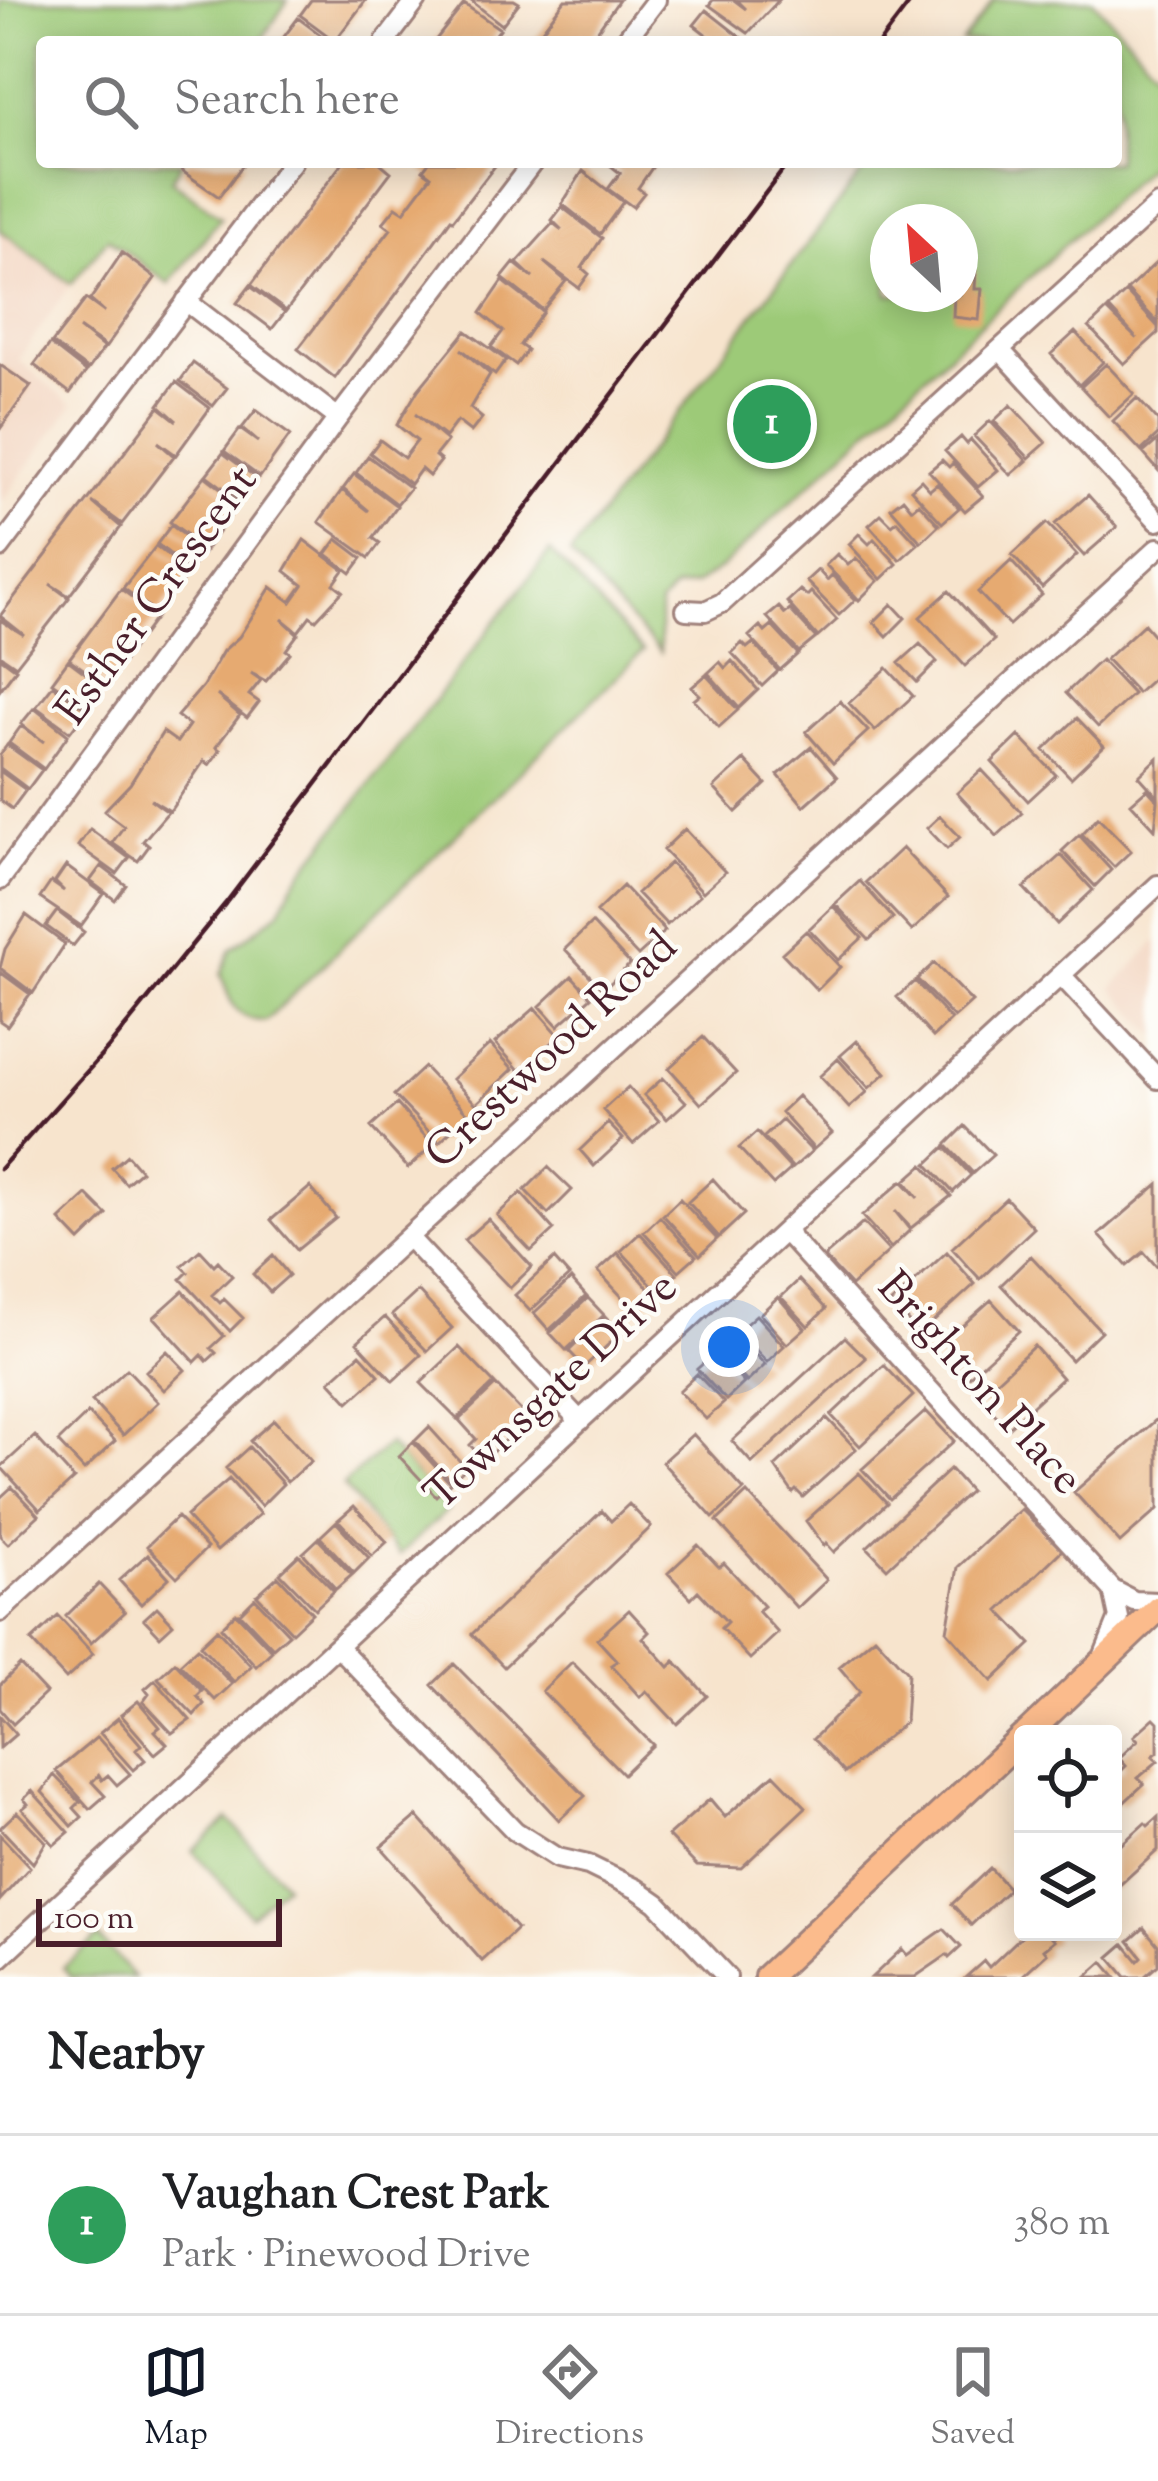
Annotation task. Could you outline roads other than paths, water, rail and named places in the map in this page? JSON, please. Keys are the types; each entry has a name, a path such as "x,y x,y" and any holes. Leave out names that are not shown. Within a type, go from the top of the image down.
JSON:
{"main road":[{"path":"1036,1725 1158,1606"},
{"path":"767,1977 1014,1746"}],"street":[{"path":"390,36 417,0"},
{"path":"629,36 656,0"},
{"path":"0,548 287,168"},
{"name":"Esther Crescent","path":"0,880 338,418 528,168"},
{"path":"686,610 705,611 722,603 1158,205"},
{"path":"186,301 338,418"},
{"path":"1000,351 1158,520"},
{"name":"Crestwood Road","path":"0,1612 1158,548"},
{"name":"Townsgate Drive","path":"0,1958 1158,885"},
{"path":"1061,975 1158,1079"},
{"name":"Brighton Place","path":"785,1232 1113,1590"},
{"path":"409,1238 580,1421"},
{"path":"1113,1590 1158,1606"},
{"path":"1102,1660 1119,1618 1113,1590"},
{"path":"337,1646 515,1831 557,1858 588,1865 637,1889 658,1904 727,1977"}],"railway":[{"path":"885,36 912,0"},
{"path":"0,1169 109,1047 225,904 784,168"}],"place":[{"name":"Vaughan Crest Park","path":"772,424"}]}
